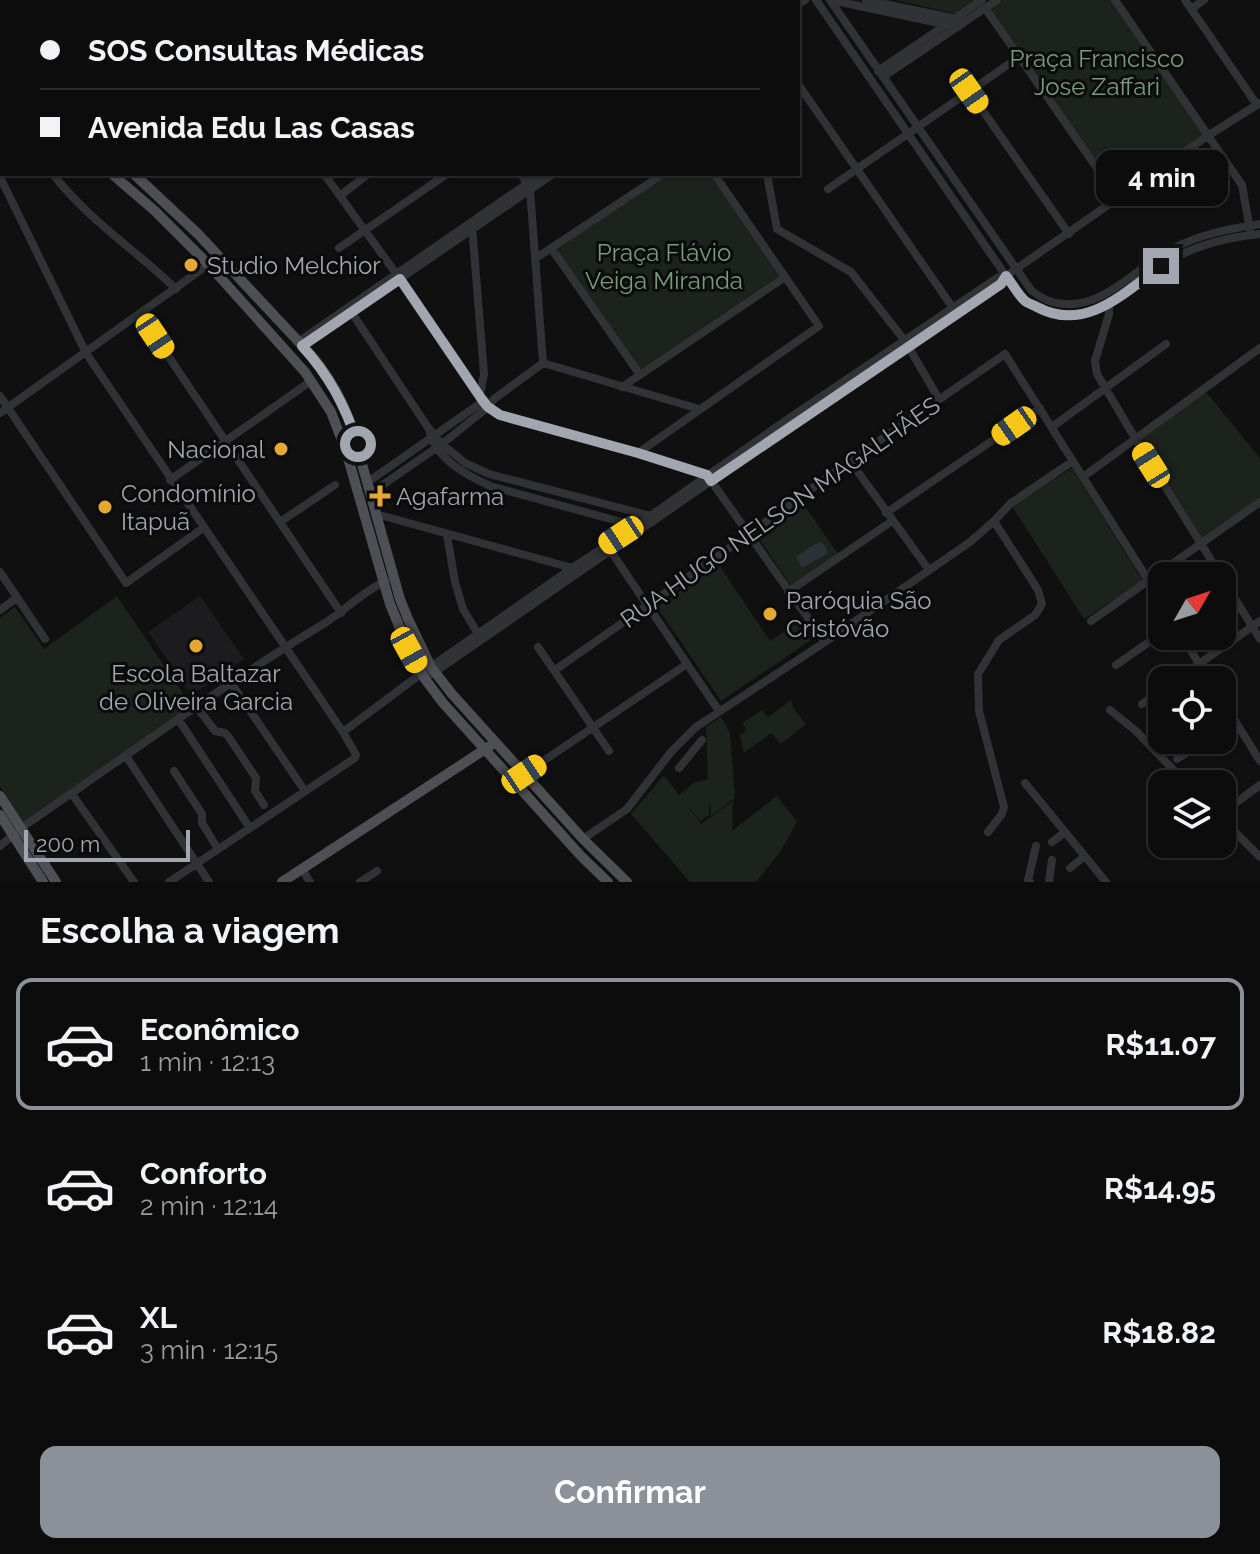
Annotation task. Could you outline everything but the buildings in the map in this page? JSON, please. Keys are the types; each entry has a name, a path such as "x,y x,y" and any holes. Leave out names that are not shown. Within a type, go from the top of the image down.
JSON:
{"main road":[{"path":"114,176 209,265 305,372 331,412 346,451 382,582 398,626 443,703 608,882"},
{"path":"136,176 219,257 329,378 345,408 358,444 394,577 428,673 452,694 583,839 627,882"},
{"path":"282,882 494,742"},
{"path":"0,796 43,882"},
{"path":"0,815 56,882"}],"street":[{"path":"816,0 1006,276 1025,301 1049,314 1072,316 1098,310 1157,258 1253,232 1260,224"},
{"path":"830,0 957,23"},
{"path":"830,0 1031,290 1050,302 1074,304 1108,300"},
{"path":"866,0 957,23"},
{"path":"880,74 984,4 997,0"},
{"path":"1115,0 1242,185 1253,232"},
{"path":"480,637 572,568 640,527 955,311 997,278 1006,276 1069,234 1258,104 1185,0"},
{"path":"1191,9 1204,0"},
{"path":"984,4 1118,198"},
{"path":"828,189 1019,57"},
{"path":"800,87 955,311"},
{"path":"969,91 1069,234"},
{"path":"55,176 72,198 176,289"},
{"path":"325,176 484,401 500,415 638,453 709,478 825,642"},
{"path":"340,196 365,176"},
{"path":"339,248 444,176"},
{"path":"522,176 529,187 543,363"},
{"path":"529,187 539,176"},
{"path":"300,344 472,225 549,176"},
{"path":"536,258 660,176"},
{"path":"638,453 819,326 715,176"},
{"path":"767,176 777,229 851,272 907,344 939,399"},
{"path":"0,178 86,353 356,755 169,882"},
{"path":"369,488 439,446 484,401 472,225"},
{"path":"761,242 777,229"},
{"path":"551,248 640,375"},
{"path":"4,410 219,257"},
{"path":"622,387 785,277"},
{"path":"1108,300 1109,314 1095,361 1097,374 1212,562"},
{"path":"350,310 454,467 490,486 640,527"},
{"path":"140,314 341,613"},
{"path":"1052,427 1166,344"},
{"path":"1083,477 1260,348"},
{"name":"RUA HUGO NELSON MAGALHÃES","path":"555,670 1005,354 1040,408"},
{"path":"369,488 432,434 484,401 494,399 543,363"},
{"path":"543,363 699,409"},
{"path":"170,480 311,381"},
{"path":"0,396 4,410 126,583 203,528"},
{"path":"788,592 1040,408 1148,578"},
{"path":"439,446 489,474 654,517"},
{"path":"850,461 929,570"},
{"path":"583,839 627,809 671,752 696,727 970,542 1011,503 1073,461"},
{"path":"514,493 518,482"},
{"path":"280,522 335,485"},
{"path":"592,513 594,502"},
{"path":"1176,562 1260,503"},
{"path":"376,514 583,570"},
{"path":"988,832 1004,807 979,711 978,674 999,640 1035,615 1042,604 1038,590 994,521"},
{"path":"447,535 463,609 480,637"},
{"path":"343,732 583,570 608,548"},
{"path":"608,548 719,711"},
{"path":"0,572 45,639"},
{"path":"0,846 178,719 341,613 371,588 394,577"},
{"path":"1091,621 1148,582"},
{"path":"1236,597 1256,623 1260,639"},
{"path":"0,610 17,598"},
{"path":"1196,666 1256,623"},
{"path":"1116,665 1148,643"},
{"path":"538,647 609,751"},
{"path":"1190,650 1199,664"},
{"path":"524,774 687,664"},
{"path":"231,683 305,791"},
{"path":"1142,704 1148,700"},
{"path":"197,707 215,731 228,736 256,778 255,791 264,805"},
{"path":"1110,710 1136,731 1174,770"},
{"path":"178,719 250,828"},
{"path":"1236,722 1260,761"},
{"path":"679,768 702,740"},
{"path":"1177,759 1185,754"},
{"path":"126,756 209,882"},
{"path":"174,771 202,814 202,823 218,849"},
{"path":"1025,783 1104,881"},
{"path":"1236,805 1260,785"},
{"path":"72,794 134,882"},
{"path":"1236,831 1260,857"},
{"path":"1052,842 1065,832"},
{"path":"1030,882 1036,846"},
{"path":"1070,868 1085,856"},
{"path":"1049,882 1052,860"},
{"path":"302,869 310,882"},
{"path":"360,882 377,871"}],"shaded area":[{"path":"820,542 828,553 802,568 796,557"},
{"name":"Escola Baltazar de Oliveira Garcia","path":"200,596 244,659 192,695 148,632"}],"green space":[{"path":"895,0 977,0 957,14"},
{"name":"Praça Francisco Jose Zaffari","path":"1002,0 1110,0 1204,134 1119,194 989,9"},
{"name":"Praça Flávio Veiga Miranda","path":"667,176 710,176 780,275 640,370 556,249"},
{"path":"1206,392 1260,458 1260,499 1203,540 1141,439"},
{"path":"1072,468 1143,581 1084,619 1012,506"},
{"path":"802,502 838,554 791,586 756,534"},
{"path":"719,565 770,641 799,622 811,640 721,701 657,607"},
{"path":"117,596 192,707 22,823 0,786 0,618 15,607 44,649"},
{"path":"791,700 793,708 806,724 781,744 771,733 744,753 740,735 746,728 742,723 762,710 768,717"},
{"path":"721,717 730,733 735,798 711,816 709,799 709,815 700,821 683,800 701,824 733,801 732,831 777,796 797,822 780,852 756,882 690,882 631,814 664,775 679,795 695,782 708,779 706,727"}],"place":[{"name":"Studio Melchior","path":"191,265"},
{"name":"Nacional","path":"281,449"},
{"name":"Agafarma","path":"380,496"},
{"name":"Condomínio Itapuã","path":"105,507"},
{"name":"Paróquia São Cristóvão","path":"770,614"},
{"name":"Escola Baltazar de Oliveira Garcia","path":"196,646"}],"route":[{"path":"358,444 337,391 302,346 400,279 483,401 500,415 638,453 707,475 711,481 909,348 1001,284 1006,276 1025,301 1049,314 1072,316 1109,304 1161,266"}]}
